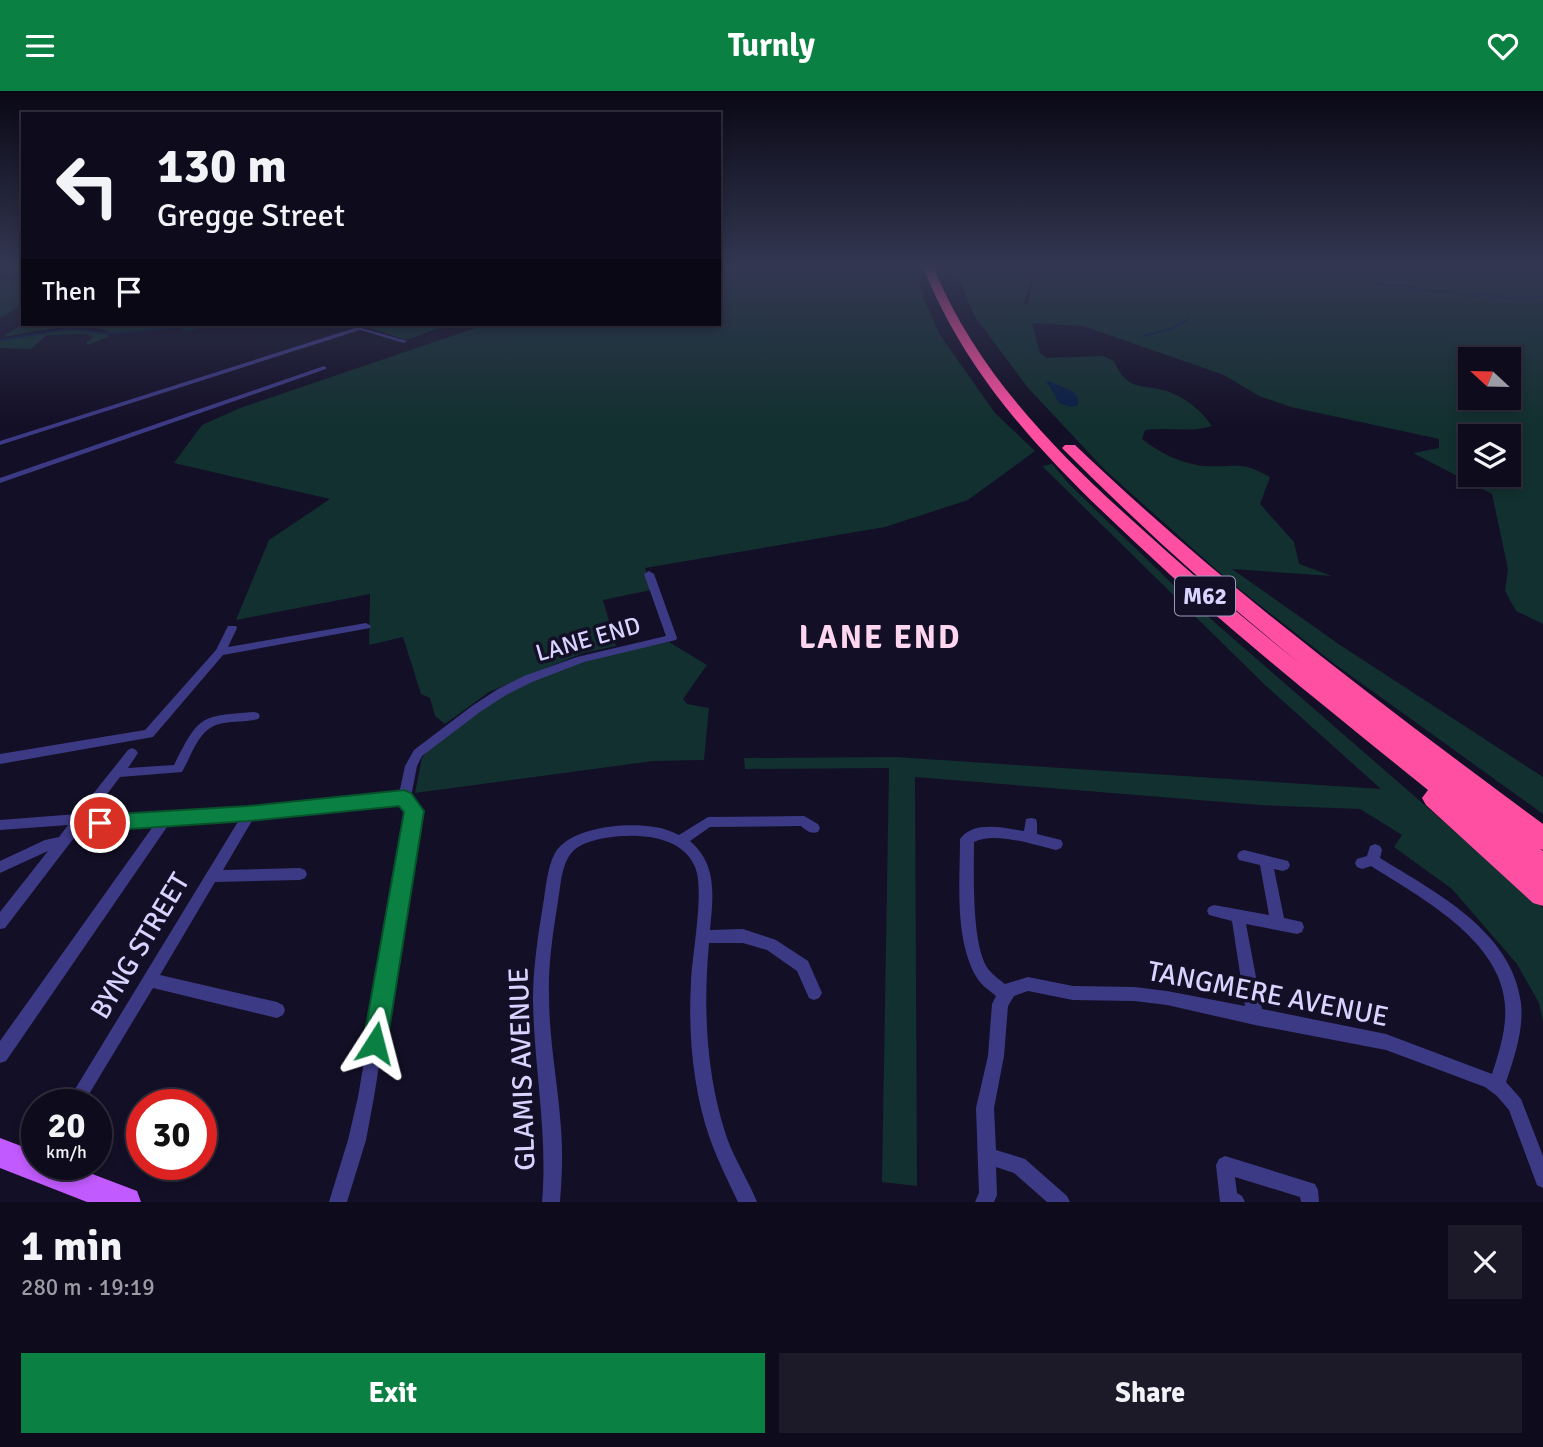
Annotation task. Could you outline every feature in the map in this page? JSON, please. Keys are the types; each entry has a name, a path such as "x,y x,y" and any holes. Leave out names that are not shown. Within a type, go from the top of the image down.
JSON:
{"highway":[{"name":"M62","path":"951,321 1000,391 1038,435 1152,549 1543,894"},
{"name":"M62","path":"968,321 1016,390 1053,431 1105,484 1171,544 1256,617 1543,839"},
{"name":"M62","path":"1276,657 1543,867"},
{"name":"M62","path":"1361,700 1543,828"}],"main road":[{"path":"0,1153 21,1159"},
{"path":"74,1180 127,1202"}],"street":[{"path":"0,443 360,328 404,341"},
{"path":"0,481 324,369"},
{"name":"LANE END","path":"404,798 415,757 500,691 540,672 584,656 672,638 649,574"},
{"path":"220,652 366,626"},
{"path":"0,759 149,734 220,652 232,628"},
{"path":"116,773 178,769 202,725 215,719 254,716"},
{"path":"0,923 132,754"},
{"path":"0,825 164,820 404,798 414,811 366,1097 357,1140 338,1202"},
{"name":"BYNG STREET","path":"83,1089 248,814"},
{"path":"0,1055 164,820"},
{"path":"748,1202 719,1137 707,1089 699,1026 698,984 704,870 682,840 708,822 804,821 813,828"},
{"path":"1030,839 1031,823"},
{"name":"GLAMIS AVENUE","path":"551,1202 554,1157 541,999 543,960 558,859 570,845 584,837 629,830 655,832 682,840"},
{"path":"984,1202 988,1195 985,1108 996,1056 996,1023 1005,994 983,975 973,953 967,904 967,843 973,833 981,831 1056,844"},
{"path":"0,867 53,843 64,842"},
{"path":"1244,856 1283,865"},
{"path":"1370,858 1444,908 1479,936 1496,958 1507,980 1513,1003 1503,1067 1497,1085 1514,1105 1543,1179"},
{"path":"1266,861 1278,923"},
{"path":"213,876 300,874"},
{"path":"1214,911 1297,927"},
{"path":"1238,916 1255,1017"},
{"path":"701,937 743,936 771,945 803,966 814,993"},
{"path":"151,980 277,1010"},
{"name":"TANGMERE AVENUE","path":"1005,994 1014,987 1028,984 1073,993 1134,994 1167,998 1386,1042 1497,1085"},
{"path":"987,1156 1019,1165 1061,1202"},
{"path":"1237,1202 1228,1199 1225,1165 1309,1191 1310,1202"}],"green space":[{"path":"721,321 934,321 940,335 995,413 1035,451 968,500 885,527 645,568 651,590 603,600 616,646 583,653 489,692 445,724 435,716 430,698 421,694 403,637 369,645 370,594 236,620 269,540 330,499 174,463 202,425 240,408 481,326 721,326"},
{"path":"978,321 1543,321 1543,624 1516,611 1505,591 1508,569 1492,494 1479,487 1521,487 1521,424 1458,424 1458,476 1413,453 1439,448 1439,439 1291,407 1259,396 1224,375 1083,326 1032,323 1040,353 1047,358 1103,356 1114,361 1120,372 1132,383 1164,390 1185,400 1212,426 1145,430 1142,439 1156,449 1189,463 1245,467 1270,477 1260,504 1294,542 1299,564 1332,576 1232,569 1343,647 1543,777 1543,814 1336,665 1228,580 1105,470 1029,389"},
{"path":"20,326 181,326 111,333 100,329 73,327 2,337"},
{"path":"181,326 203,326 187,330"},
{"path":"364,326 445,326 406,340"},
{"path":"62,330 95,331 110,336 88,345 86,343 93,337 86,334 47,335 31,349 0,348 0,341"},
{"path":"1052,464 1070,485 1189,600 1543,908 1543,1022 1539,1003 1517,964 1452,889 1394,847 1402,835 1360,809 1260,805 915,777 917,1186 882,1182 889,768 745,769 744,758 895,757 1381,789 1265,685 1042,466"},
{"path":"669,642 707,665 683,699 687,704 709,708 704,760 653,761 415,793 422,758 429,748 509,689 582,659"}],"water":[{"path":"1046,380 1072,391 1078,397 1078,405 1071,407 1059,403"}],"waterway":[{"path":"1144,336 1173,328 1186,321"},
{"path":"0,340 68,329 108,334 181,327 185,331 205,326"}],"district":[{"name":"LANE END","path":"880,637"}],"route":[{"path":"100,823 248,814 404,798 414,811 375,1043"}]}
